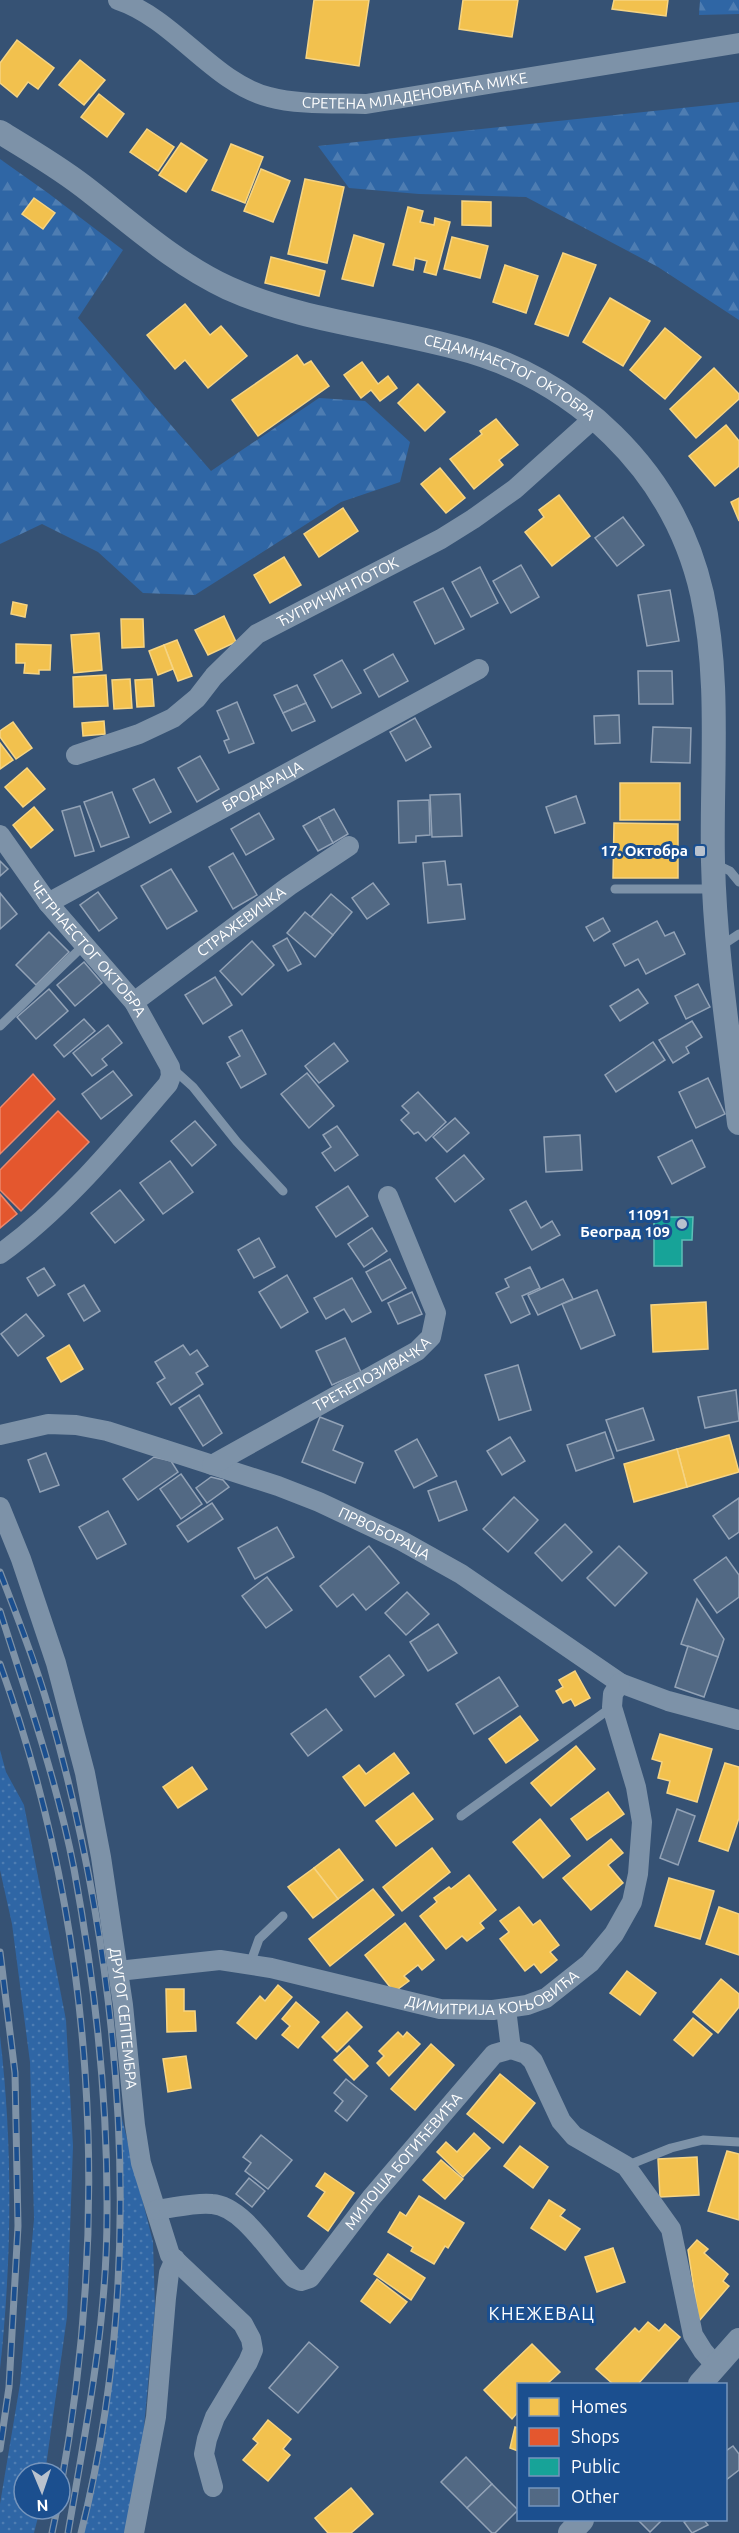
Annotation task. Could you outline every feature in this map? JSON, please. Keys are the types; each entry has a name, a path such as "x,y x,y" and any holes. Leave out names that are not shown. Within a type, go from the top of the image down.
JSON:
{"street":[{"name":"СРЕТЕНА МЛАДЕНОВИЋА МИКЕ","path":"118,0 135,5 160,21 234,81 268,97 314,102 366,104 739,43"},
{"name":"СЕДАМНАЕСТОГ ОКТОБРА","path":"0,132 81,184 173,256 227,287 301,313 455,347 487,357 548,385 594,418 623,444 651,478 679,527 694,564 708,626 711,656 714,889 739,1116"},
{"name":"ЋУПРИЧИН ПОТОК","path":"76,755 139,734 173,718 197,698 214,676 257,634 433,544 465,524 515,489 594,418"},
{"name":"БРОДАРАЦА","path":"48,903 479,669"},
{"name":"ЧЕТРНАЕСТОГ ОКТОБРА","path":"0,835 48,903 83,946 135,1002 170,1067"},
{"name":"СТРАЖЕВИЧКА","path":"135,1002 289,886 349,846"},
{"path":"0,1254 74,1191 168,1084 171,1076 170,1067"},
{"name":"ТРЕЋЕПОЗИВАЧКА","path":"212,1465 417,1351 431,1337 436,1313 388,1196"},
{"name":"ПРВОБОРАЦА","path":"0,1435 48,1424 76,1425 107,1431 319,1502 423,1552 502,1601 621,1683 668,1701 739,1720"},
{"name":"ДРУГОГ СЕПТЕМБРА","path":"0,1508 21,1559 56,1663 85,1773 101,1857 118,1971 137,2147 166,2247 175,2259"},
{"path":"612,1707 614,1694 621,1683"},
{"name":"ДИМИТРИЈА КОЊОВИЋА","path":"118,1971 220,1960 250,1964 440,2009 506,2009 546,1998 590,1963 622,1922 632,1902 641,1859 642,1822 636,1787 612,1707"},
{"path":"506,2009 511,2049 526,2054 533,2061 561,2121 574,2136 626,2166 671,2229 693,2335 716,2366"},
{"name":"МИЛОША БОГИЋЕВИЋА","path":"156,2210 211,2203 222,2205 248,2225 289,2274 301,2281 310,2278 371,2198 494,2054 511,2049"},
{"path":"134,2533 156,2417 167,2286 175,2259 243,2324 251,2339 253,2350 215,2417 207,2439 204,2454 213,2487"},
{"path":"702,2383 739,2340"},
{"path":"570,2533 581,2521"}],"lane":[{"path":"713,863 730,871 739,882"},
{"path":"615,890 714,889"},
{"path":"719,947 739,934"},
{"path":"0,1026 83,946"},
{"name":"ЧЕТРНАЕСТОГ ОКТОБРА","path":"170,1067 193,1087 237,1142 283,1191"},
{"path":"461,1816 612,1707"},
{"path":"250,1964 259,1939 284,1916"},
{"path":"626,2166 671,2148 703,2140 739,2142"}],"green space":[{"path":"700,0 739,0 739,14 699,15"},
{"path":"739,102 739,320 658,267 526,197 419,194 349,188 318,146"},
{"path":"0,159 123,250 78,318 211,471 319,398 365,401 410,442 400,482 341,502 195,595 143,593 98,552 42,524 0,544"},
{"path":"0,1750 6,1772 24,1805 66,2020 73,2146 67,2317 47,2461 12,2461 12,2521 37,2521 34,2533 0,2533 0,2504 20,2384 34,2219 30,2062 12,1924 0,1870"},
{"path":"0,2036 9,2161 9,2244 0,2369"},
{"path":"118,2103 153,2242 155,2308 140,2470 125,2533 78,2533 109,2391 120,2260"}],"building: Homes":[{"path":"314,0 369,0 359,66 306,58"},
{"path":"463,0 518,0 512,37 459,29"},
{"path":"614,0 668,0 666,16 612,9"},
{"path":"17,40 54,68 38,89 28,82 17,97 0,83 0,63"},
{"path":"80,60 105,80 84,105 59,85"},
{"path":"99,94 124,114 107,137 81,117"},
{"path":"147,129 174,147 158,171 130,152"},
{"path":"181,143 207,160 186,192 159,175"},
{"path":"231,144 263,157 245,203 212,190"},
{"path":"261,169 290,181 273,222 244,211"},
{"path":"305,179 344,187 327,263 288,254"},
{"path":"34,198 55,213 43,229 22,214"},
{"path":"462,201 491,202 491,226 462,225"},
{"path":"408,207 423,211 420,222 434,225 435,218 450,222 436,275 424,272 427,261 415,258 413,270 393,265"},
{"path":"354,235 384,244 373,286 342,279"},
{"path":"452,237 488,246 480,278 444,269"},
{"path":"563,253 596,265 568,336 535,324"},
{"path":"271,257 325,271 319,296 265,283"},
{"path":"505,265 538,276 526,313 493,302"},
{"path":"610,298 650,321 623,366 583,342"},
{"path":"185,304 210,335 221,326 247,356 208,388 185,360 175,369 147,335"},
{"path":"665,328 701,357 665,399 630,370"},
{"path":"297,355 304,365 311,361 329,386 258,436 232,400"},
{"path":"362,362 378,384 388,376 397,388 380,401 371,390 361,398 344,375"},
{"path":"714,368 739,394 739,399 696,438 670,409"},
{"path":"418,384 445,412 425,431 398,403"},
{"path":"496,419 518,445 499,460 503,465 474,489 450,459 482,434 480,431"},
{"path":"726,425 739,441 739,466 715,486 689,456"},
{"path":"440,468 465,498 446,513 421,484"},
{"path":"559,495 590,536 552,566 525,532 544,517 539,510"},
{"path":"739,498 739,521 731,502"},
{"path":"343,508 358,531 319,557 304,534"},
{"path":"284,557 301,585 270,603 254,575"},
{"path":"13,602 27,605 25,617 11,614"},
{"path":"224,616 236,642 208,655 195,630"},
{"path":"121,619 143,619 144,647 122,648"},
{"path":"99,633 102,670 74,673 71,635"},
{"path":"177,640 192,676 178,681 164,645"},
{"path":"16,644 51,645 50,670 39,670 39,674 24,673 25,663 16,663"},
{"path":"164,645 173,669 158,675 149,651"},
{"path":"106,675 108,706 74,707 73,677"},
{"path":"130,679 132,708 114,709 112,680"},
{"path":"152,679 154,706 137,707 135,680"},
{"path":"104,721 105,734 83,736 82,723"},
{"path":"13,722 32,748 16,759 0,737 0,731"},
{"path":"0,743 13,760 0,769"},
{"path":"27,768 45,789 23,807 5,787"},
{"path":"620,783 680,783 680,820 620,820"},
{"path":"34,807 53,830 31,848 13,825"},
{"path":"614,823 678,824 678,878 613,878"},
{"path":"706,1302 708,1349 653,1352 651,1305"},
{"path":"69,1345 83,1369 61,1382 47,1358"},
{"path":"729,1435 739,1472 687,1487 677,1449"},
{"path":"677,1449 687,1487 634,1502 624,1464"},
{"path":"575,1671 590,1698 575,1706 571,1699 563,1703 556,1691 563,1687 559,1680"},
{"path":"520,1716 538,1740 506,1763 489,1739"},
{"path":"660,1734 712,1749 697,1802 667,1793 670,1781 658,1778 662,1762 652,1759"},
{"path":"576,1746 595,1769 551,1806 531,1783"},
{"path":"394,1753 409,1773 365,1806 343,1777 359,1765 366,1774"},
{"path":"725,1763 739,1767 739,1818 728,1851 699,1841"},
{"path":"192,1767 207,1789 178,1808 163,1787"},
{"path":"608,1792 624,1814 587,1840 571,1819"},
{"path":"413,1793 433,1819 396,1846 376,1821"},
{"path":"540,1819 570,1856 543,1878 513,1842"},
{"path":"611,1839 623,1853 608,1865 623,1883 591,1910 563,1878"},
{"path":"432,1848 450,1872 402,1911 383,1887"},
{"path":"339,1849 363,1880 338,1899 314,1868"},
{"path":"314,1868 338,1899 313,1918 288,1887"},
{"path":"469,1875 496,1910 480,1923 484,1928 467,1941 462,1936 446,1949 420,1916 437,1902 434,1898 449,1887 451,1889"},
{"path":"669,1878 714,1891 700,1939 655,1926"},
{"path":"373,1889 394,1915 330,1966 309,1939"},
{"path":"519,1907 533,1925 540,1920 559,1945 550,1952 557,1960 541,1973 534,1964 525,1971 500,1939 509,1932 500,1921"},
{"path":"719,1907 739,1914 739,1955 706,1944"},
{"path":"405,1923 434,1960 422,1970 418,1965 404,1976 409,1981 394,1992 365,1955"},
{"path":"627,1971 656,1993 640,2015 610,1993"},
{"path":"721,1979 739,1994 739,2007 718,2033 693,2012"},
{"path":"278,1985 292,1997 256,2039 237,2023 260,1996 265,2001"},
{"path":"166,1989 184,1989 184,2011 195,2011 196,2031 167,2032"},
{"path":"296,2002 319,2022 298,2048 282,2035 290,2026 282,2019"},
{"path":"347,2012 362,2027 337,2052 322,2037"},
{"path":"693,2018 712,2034 693,2056 674,2040"},
{"path":"398,2032 403,2037 407,2032 420,2044 389,2076 377,2063 384,2056 379,2051"},
{"path":"431,2044 454,2065 415,2110 391,2089"},
{"path":"349,2046 368,2066 354,2080 334,2060"},
{"path":"186,2056 191,2088 168,2092 163,2059"},
{"path":"500,2074 535,2103 503,2143 467,2114"},
{"path":"474,2133 490,2148 463,2177 437,2152 446,2142 457,2152"},
{"path":"520,2146 548,2167 533,2188 504,2166"},
{"path":"727,2151 739,2154 739,2220 708,2211"},
{"path":"697,2157 699,2195 660,2197 658,2159"},
{"path":"441,2160 463,2179 445,2199 423,2180"},
{"path":"325,2173 354,2193 328,2231 308,2216 325,2192 316,2186"},
{"path":"419,2196 464,2223 448,2248 445,2246 434,2264 411,2251 413,2247 388,2232 400,2212 406,2216"},
{"path":"549,2200 565,2210 560,2216 580,2229 565,2250 531,2228"},
{"path":"697,2240 708,2249 704,2253 728,2274 723,2281 729,2286 699,2321 688,2250"},
{"path":"613,2248 625,2282 597,2292 585,2257"},
{"path":"388,2254 425,2278 411,2300 374,2274"},
{"path":"377,2279 407,2302 390,2323 361,2301"},
{"path":"648,2322 659,2331 665,2324 680,2337 639,2383 612,2383 596,2369 635,2328 639,2332"},
{"path":"532,2344 560,2372 548,2383 517,2383 517,2413 512,2419 484,2390"},
{"path":"268,2420 291,2439 283,2449 290,2455 268,2481 243,2460 258,2443 253,2439"},
{"path":"515,2427 517,2428 517,2451 510,2448"},
{"path":"351,2488 373,2514 351,2533 328,2533 315,2518"}],"building: Shops":[{"path":"33,1074 55,1099 0,1154 0,1108"},
{"path":"58,1111 89,1142 21,1211 0,1190 0,1170"},
{"path":"0,1194 17,1214 0,1228"}],"building: Public":[{"path":"654,1217 693,1217 692,1240 682,1240 682,1266 654,1266"}],"building: Other":[{"path":"623,517 644,545 617,566 595,538"},
{"path":"521,565 539,597 511,613 493,581"},
{"path":"480,567 498,603 471,617 452,582"},
{"path":"443,588 464,629 435,644 414,602"},
{"path":"670,590 679,641 647,646 638,595"},
{"path":"393,654 408,681 379,697 364,670"},
{"path":"342,660 361,693 332,708 314,675"},
{"path":"638,671 672,671 673,704 639,704"},
{"path":"297,685 306,703 283,713 274,695"},
{"path":"237,702 254,743 229,753 224,741 229,739 217,711"},
{"path":"306,703 315,721 292,731 283,713"},
{"path":"619,715 620,743 595,744 594,716"},
{"path":"415,718 431,747 406,761 390,732"},
{"path":"653,727 691,728 690,763 651,762"},
{"path":"200,756 219,789 197,802 178,768"},
{"path":"154,779 171,812 150,823 133,789"},
{"path":"112,792 129,837 101,847 84,802"},
{"path":"460,794 462,836 432,837 430,795"},
{"path":"576,796 585,823 555,833 546,807"},
{"path":"429,800 430,835 416,836 416,842 399,843 398,801"},
{"path":"80,806 94,851 75,856 62,811"},
{"path":"334,809 348,834 333,843 319,817"},
{"path":"259,813 274,839 246,855 231,829"},
{"path":"319,817 333,843 318,851 303,826"},
{"path":"233,853 257,895 233,909 209,867"},
{"path":"0,861 8,869 0,876"},
{"path":"445,861 448,885 461,884 465,919 428,923 423,863"},
{"path":"171,869 197,911 167,929 141,886"},
{"path":"373,883 389,904 367,919 352,898"},
{"path":"98,892 117,918 99,931 80,905"},
{"path":"0,893 17,914 0,929"},
{"path":"331,894 352,912 333,935 311,917"},
{"path":"305,912 333,935 315,957 287,933"},
{"path":"603,918 610,931 594,941 586,927"},
{"path":"657,921 665,936 674,932 685,954 646,974 638,959 625,966 613,944"},
{"path":"49,932 69,952 36,985 16,965"},
{"path":"287,938 301,964 288,971 273,946"},
{"path":"252,941 274,965 242,995 220,971"},
{"path":"84,962 102,983 75,1006 57,985"},
{"path":"215,977 232,1005 203,1024 185,995"},
{"path":"698,984 710,1007 686,1019 675,996"},
{"path":"49,989 68,1011 36,1039 17,1017"},
{"path":"638,989 648,1003 620,1021 610,1006"},
{"path":"84,1019 95,1031 64,1057 54,1045"},
{"path":"692,1021 702,1037 686,1047 689,1053 673,1063 659,1040"},
{"path":"108,1025 122,1043 102,1059 107,1065 92,1076 73,1053"},
{"path":"242,1030 266,1074 241,1088 227,1063 240,1056 229,1037"},
{"path":"653,1042 665,1060 616,1092 605,1075"},
{"path":"334,1043 348,1061 319,1083 305,1066"},
{"path":"113,1071 132,1095 101,1119 82,1094"},
{"path":"307,1073 334,1106 309,1128 281,1094"},
{"path":"708,1078 725,1114 696,1128 679,1092"},
{"path":"418,1092 446,1122 426,1141 418,1132 414,1134 401,1120 409,1113 402,1106"},
{"path":"455,1118 469,1133 447,1152 433,1137"},
{"path":"195,1121 216,1145 192,1166 171,1141"},
{"path":"337,1126 358,1155 335,1171 322,1153 331,1147 323,1135"},
{"path":"580,1135 582,1170 546,1172 544,1137"},
{"path":"692,1140 705,1167 672,1184 658,1157"},
{"path":"464,1155 484,1179 455,1202 436,1178"},
{"path":"170,1161 193,1192 163,1214 140,1183"},
{"path":"348,1186 368,1216 336,1237 316,1207"},
{"path":"120,1190 144,1220 115,1243 91,1213"},
{"path":"526,1201 541,1228 552,1221 560,1235 532,1250 510,1210"},
{"path":"372,1228 387,1251 364,1267 348,1244"},
{"path":"259,1238 275,1267 254,1278 238,1250"},
{"path":"390,1259 406,1288 382,1301 366,1272"},
{"path":"530,1267 540,1288 522,1296 530,1314 511,1323 496,1293 509,1287 505,1279"},
{"path":"44,1268 55,1285 38,1296 27,1278"},
{"path":"287,1275 308,1312 281,1328 259,1292"},
{"path":"352,1278 371,1312 352,1322 344,1309 326,1319 314,1298"},
{"path":"563,1279 573,1299 538,1315 528,1295"},
{"path":"84,1285 100,1311 84,1321 68,1294"},
{"path":"597,1290 615,1335 581,1349 562,1304"},
{"path":"412,1292 422,1314 398,1324 388,1303"},
{"path":"26,1314 44,1336 18,1356 1,1334"},
{"path":"345,1338 361,1372 332,1385 316,1351"},
{"path":"183,1345 190,1355 197,1350 208,1366 196,1373 203,1384 171,1405 157,1383 165,1378 155,1362"},
{"path":"518,1365 531,1410 499,1420 485,1375"},
{"path":"736,1390 739,1421 705,1428 698,1397"},
{"path":"199,1395 222,1433 203,1446 179,1408"},
{"path":"643,1408 654,1440 617,1451 606,1420"},
{"path":"320,1417 343,1426 333,1450 363,1463 355,1483 302,1462"},
{"path":"605,1432 614,1458 576,1471 567,1445"},
{"path":"510,1437 525,1461 502,1475 487,1451"},
{"path":"417,1439 437,1476 414,1488 395,1451"},
{"path":"46,1453 59,1485 40,1492 28,1460"},
{"path":"154,1457 171,1461 178,1472 138,1500 123,1479"},
{"path":"181,1474 202,1504 181,1519 160,1489"},
{"path":"211,1477 223,1480 229,1487 207,1503 196,1488"},
{"path":"456,1481 467,1510 439,1521 428,1491"},
{"path":"514,1497 538,1520 508,1552 483,1529"},
{"path":"739,1498 739,1532 729,1539 713,1516"},
{"path":"212,1503 223,1519 188,1542 177,1526"},
{"path":"108,1511 126,1544 97,1559 79,1527"},
{"path":"565,1524 592,1552 562,1581 535,1553"},
{"path":"277,1527 294,1557 255,1579 238,1548"},
{"path":"369,1546 399,1583 366,1610 353,1594 337,1607 320,1586"},
{"path":"619,1546 647,1573 615,1606 587,1578"},
{"path":"726,1557 739,1575 739,1597 717,1613 694,1580"},
{"path":"267,1577 292,1610 266,1628 242,1596"},
{"path":"407,1592 429,1614 406,1635 385,1613"},
{"path":"697,1599 724,1639 718,1657 681,1644"},
{"path":"438,1624 457,1653 428,1671 410,1642"},
{"path":"688,1646 718,1657 704,1697 675,1687"},
{"path":"389,1655 404,1675 375,1697 360,1677"},
{"path":"499,1677 518,1706 474,1734 456,1704"},
{"path":"326,1709 342,1730 308,1756 291,1734"},
{"path":"677,1809 695,1816 678,1865 660,1858"},
{"path":"346,2079 367,2096 347,2121 335,2111 343,2101 334,2093"},
{"path":"261,2135 292,2160 268,2189 245,2171 251,2163 243,2157"},
{"path":"249,2178 265,2191 252,2207 236,2194"},
{"path":"309,2342 338,2367 298,2413 269,2388"},
{"path":"733,2446 739,2454 739,2470 727,2479 727,2450"},
{"path":"466,2457 492,2484 467,2508 441,2482"},
{"path":"492,2484 517,2511 495,2533 492,2533 467,2508"},
{"path":"639,2521 661,2521 650,2532"},
{"path":"705,2521 708,2525 692,2533 684,2522"}],"railway":[{"path":"0,1572 43,1689 74,1806 95,1909 110,2013 118,2118 120,2223 115,2328 102,2432 81,2533"},
{"path":"0,1611 41,1739 67,1836 88,1955 103,2085 107,2172 103,2295 94,2375 68,2533"},
{"path":"0,1664 32,1764 57,1866 75,1969 85,2073 89,2177 86,2282 76,2387 65,2461"},
{"path":"0,1952 15,2073 18,2226 9,2387 0,2449"},
{"path":"52,2533 54,2521"}],"place":[{"name":"17. Октобра","path":"700,851"},
{"name":"11091 Београд 109","path":"682,1224"}],"district":[{"name":"КНЕЖЕВАЦ","path":"542,2314"}]}
